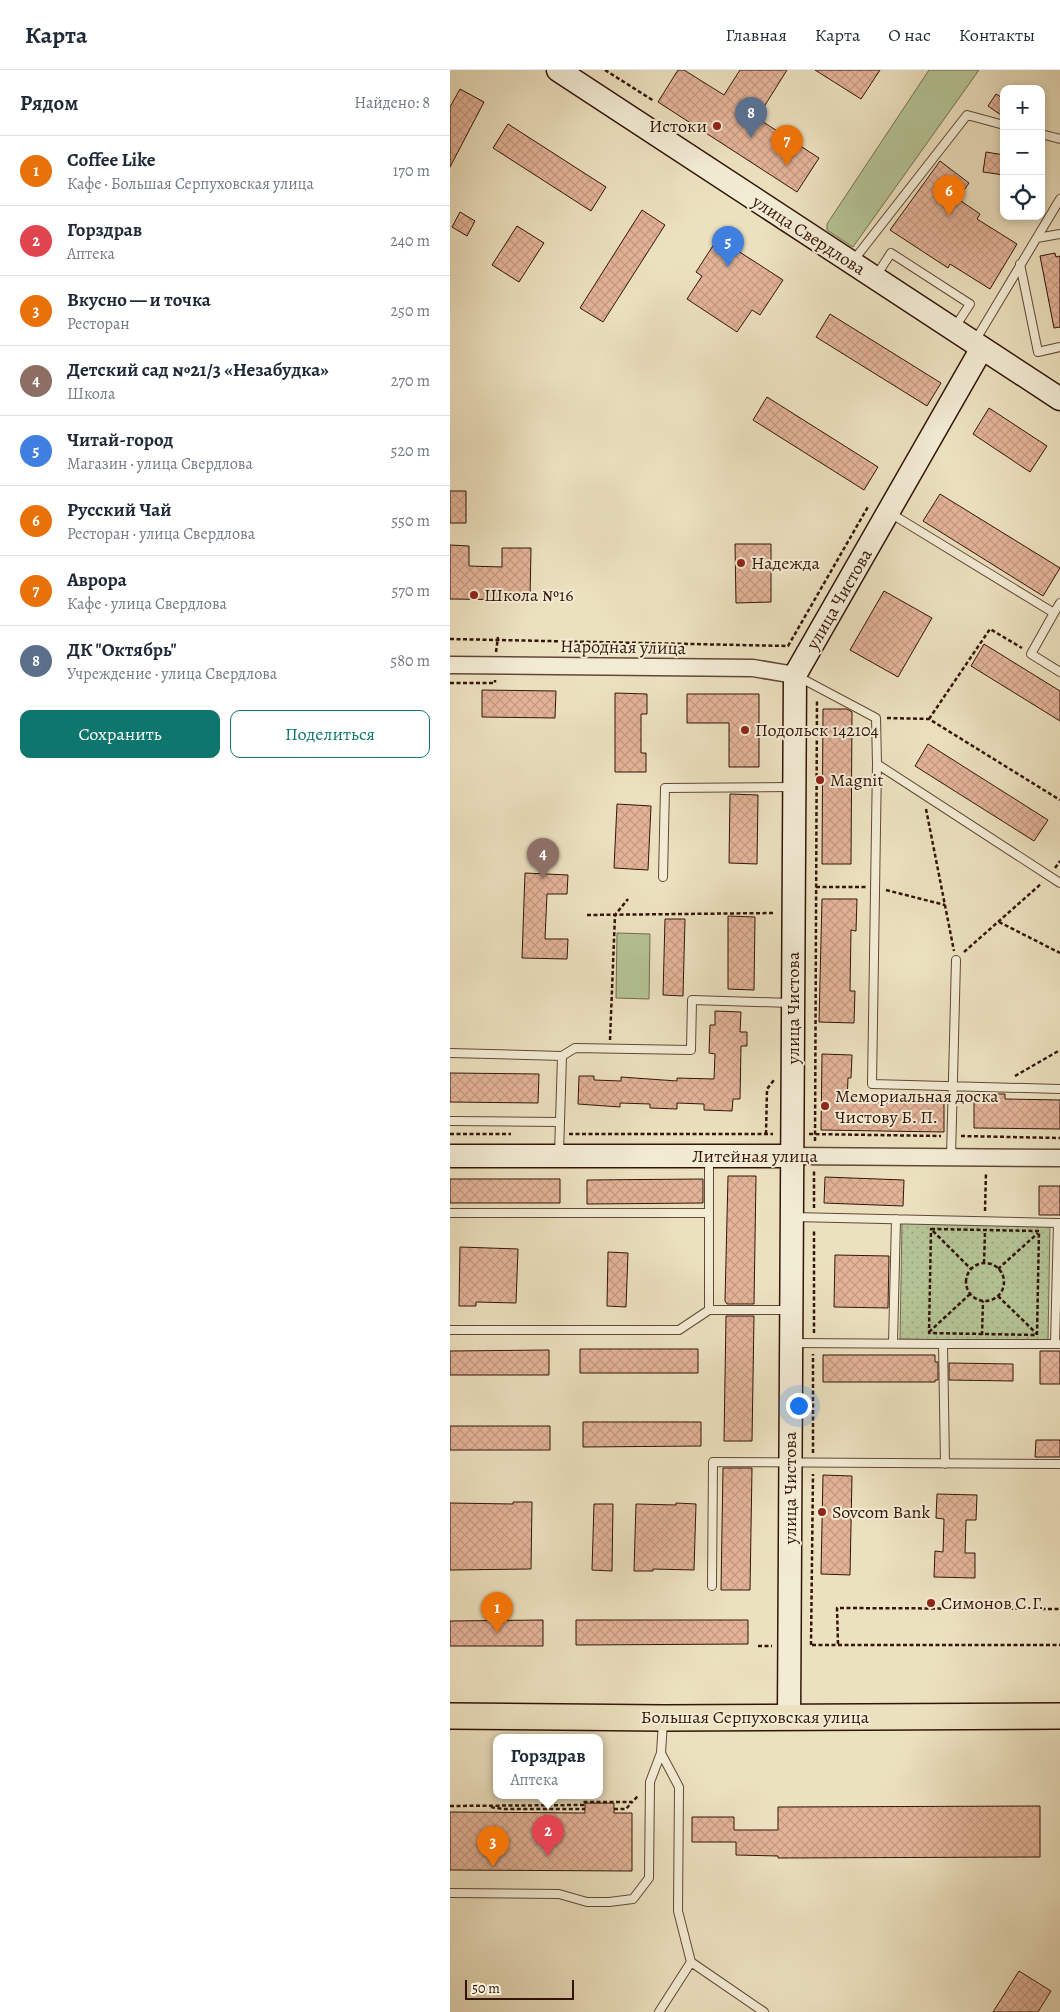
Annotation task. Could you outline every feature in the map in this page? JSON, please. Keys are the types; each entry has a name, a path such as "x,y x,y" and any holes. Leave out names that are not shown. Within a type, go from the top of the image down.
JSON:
{"main road":[{"name":"Большая Серпуховская улица","path":"450,1716 663,1718 1060,1716"}],"street":[{"name":"улица Свердлова","path":"558,70 1060,399"},
{"name":"улица Чистова","path":"789,1717 795,675 880,507 978,345"},
{"name":"Народная улица","path":"450,665 754,668 795,675"},
{"name":"Литейная улица","path":"450,1156 559,1145 709,1156 1060,1158"}],"lane":[{"path":"852,263 967,115 1000,124"},
{"path":"1045,135 1060,139"},
{"path":"978,345 1020,264 1060,199"},
{"path":"1036,238 1060,234"},
{"path":"875,278 891,253 970,304 953,329"},
{"path":"1020,264 1038,352 1060,346"},
{"path":"880,507 1054,614"},
{"path":"1060,603 1030,654 1060,672"},
{"path":"795,675 876,718 877,764 872,1084 1060,1089"},
{"path":"877,764 1060,883"},
{"path":"663,877 665,788 794,787"},
{"path":"951,1157 956,960"},
{"path":"450,1053 562,1056 575,1048 691,1050 692,1000 793,1003"},
{"path":"559,1145 562,1056"},
{"path":"450,1122 560,1122"},
{"path":"709,1156 709,1310"},
{"path":"450,1212 709,1213"},
{"path":"791,1217 1059,1223 1054,1344 791,1343"},
{"path":"893,1343 896,1219"},
{"path":"450,1330 679,1330 709,1310 791,1310"},
{"path":"943,1344 945,1464"},
{"path":"712,1586 713,1462 1060,1464"},
{"path":"450,1893 559,1894 594,1902 633,1899 649,1878 650,1782 662,1753 663,1718"},
{"path":"662,1753 679,1787 678,1911 691,1962 764,2012"},
{"path":"659,2012 691,1962"}],"path":[{"path":"605,70 654,101"},
{"path":"450,640 788,646 880,507"},
{"path":"930,719 990,629 1030,654"},
{"path":"876,718 930,719 1060,800"},
{"path":"923,794 956,960"},
{"path":"956,960 1050,876 1060,860"},
{"path":"609,1048 615,915 628,899"},
{"path":"587,915 775,913"},
{"path":"998,922 1060,953"},
{"path":"997,1087 1060,1050"},
{"path":"450,1134 520,1134"},
{"path":"559,1145 792,1134 1060,1138"},
{"path":"921,1220 971,1269"},
{"path":"998,1269 1049,1222"},
{"path":"931,1229 1040,1231"},
{"path":"929,1333 931,1229"},
{"path":"1037,1335 1040,1231"},
{"path":"984,1263 998,1269 1003,1277 1004,1284 998,1296 994,1299 976,1300 966,1286 966,1279 971,1269 976,1265 984,1263"},
{"path":"917,1343 970,1294"},
{"path":"998,1296 1037,1335 1054,1344"},
{"path":"982,1344 983,1301"},
{"path":"929,1333 1037,1335"},
{"path":"838,1644 837,1608 1060,1609"},
{"path":"758,1646 1060,1644"},
{"path":"614,1809 626,1809 650,1782"},
{"path":"450,1806 583,1806 583,1802 632,1802"},
{"path":"484,1806 503,1809 585,1809"}],"green space":[{"path":"929,70 979,70 853,247 827,230 827,224"},
{"path":"617,933 650,934 649,999 616,998"},
{"path":"902,1222 1050,1224 1048,1342 900,1339"}],"building":[{"path":"678,70 684,70 724,95 740,70 787,70 757,118 819,158 797,192 658,102"},
{"path":"815,70 880,70 861,99"},
{"path":"460,89 484,102 450,167 450,107"},
{"path":"996,94 1000,96 1000,114 988,106"},
{"path":"508,124 606,187 591,211 493,148"},
{"path":"986,152 1000,154 1000,174 983,172"},
{"path":"940,161 969,183 958,199 980,214 977,219 1017,244 990,289 950,264 948,268 890,230"},
{"path":"642,210 665,225 603,322 580,308"},
{"path":"460,212 475,221 467,236 452,227"},
{"path":"517,226 544,243 519,282 492,265"},
{"path":"718,238 783,280 760,315 752,310 737,332 687,299 702,276 696,272"},
{"path":"1055,253 1056,257 1060,256 1060,327 1054,328 1040,256"},
{"path":"830,314 941,383 927,406 816,337"},
{"path":"767,397 878,467 864,490 753,420"},
{"path":"989,408 1047,446 1030,472 973,434"},
{"path":"450,491 466,491 466,523 450,523"},
{"path":"940,494 1060,568 1043,596 923,521"},
{"path":"735,544 771,544 771,602 736,603"},
{"path":"450,545 469,546 469,566 502,567 502,548 531,548 530,600 450,599"},
{"path":"884,591 932,618 898,677 850,650"},
{"path":"984,644 1060,691 1060,721 971,666"},
{"path":"482,690 556,691 555,718 482,717"},
{"path":"615,693 647,694 647,714 641,714 641,753 646,753 646,772 615,772"},
{"path":"687,694 759,694 759,767 729,767 729,723 687,723"},
{"path":"823,709 847,709 852,712 851,864 822,864"},
{"path":"928,744 1048,820 1034,841 915,766"},
{"path":"730,794 758,795 757,864 729,863"},
{"path":"617,804 651,806 648,870 614,868"},
{"path":"525,873 568,875 567,894 547,894 545,939 568,939 567,959 522,958"},
{"path":"822,899 857,899 856,931 851,930 850,991 855,991 854,1023 819,1022"},
{"path":"728,916 755,917 754,990 728,989"},
{"path":"665,919 685,919 683,996 663,995"},
{"path":"715,1011 741,1012 740,1032 747,1032 747,1046 741,1046 740,1099 733,1099 732,1111 704,1110 704,1104 677,1103 677,1109 650,1108 650,1104 620,1103 620,1107 578,1104 579,1076 594,1076 594,1080 621,1081 621,1077 677,1081 677,1078 714,1079 715,1054 709,1053 710,1025 715,1025"},
{"path":"822,1054 852,1055 851,1078 848,1078 847,1102 920,1103 920,1099 944,1099 944,1132 821,1130"},
{"path":"450,1073 539,1074 538,1103 450,1102"},
{"path":"974,1094 1005,1094 1005,1099 1060,1100 1060,1129 974,1128"},
{"path":"728,1176 756,1176 754,1304 727,1304 725,1301"},
{"path":"825,1177 904,1180 903,1206 824,1203"},
{"path":"450,1179 560,1179 560,1203 450,1203"},
{"path":"703,1179 703,1203 587,1204 587,1180"},
{"path":"1039,1186 1060,1186 1060,1215 1039,1215"},
{"path":"460,1247 518,1249 516,1303 476,1302 476,1306 459,1306"},
{"path":"608,1252 628,1253 626,1307 607,1306"},
{"path":"835,1255 889,1256 888,1308 834,1307"},
{"path":"726,1316 754,1316 752,1441 724,1441"},
{"path":"580,1349 698,1349 698,1373 580,1373"},
{"path":"549,1350 549,1375 450,1375 450,1351"},
{"path":"1040,1351 1060,1351 1060,1384 1040,1384"},
{"path":"823,1355 935,1355 935,1362 938,1362 938,1380 935,1380 935,1382 823,1382"},
{"path":"949,1363 1013,1364 1013,1381 949,1380"},
{"path":"583,1422 701,1422 701,1446 583,1447"},
{"path":"450,1426 550,1426 550,1450 450,1450"},
{"path":"1036,1440 1060,1440 1060,1457 1035,1457"},
{"path":"723,1468 752,1468 750,1590 721,1590"},
{"path":"823,1475 852,1476 850,1575 821,1574"},
{"path":"937,1494 977,1495 976,1520 966,1520 965,1553 975,1553 975,1578 934,1577 935,1551 943,1552 944,1519 936,1518"},
{"path":"513,1502 532,1502 531,1569 450,1570 450,1503 513,1504"},
{"path":"676,1503 696,1504 694,1570 653,1569 653,1571 634,1571 636,1504 676,1505"},
{"path":"594,1504 613,1504 612,1571 592,1570"},
{"path":"543,1620 543,1646 450,1646 450,1621"},
{"path":"576,1620 748,1620 748,1644 576,1645"},
{"path":"585,1803 614,1803 614,1813 632,1813 632,1871 450,1870 450,1812 585,1813"},
{"path":"1040,1806 1040,1857 778,1858 778,1856 736,1855 736,1842 692,1842 692,1817 734,1817 734,1830 778,1830 778,1807"},
{"path":"1019,1971 1051,1991 1038,2012 993,2012"}],"place":[{"name":"Истоки","path":"717,126"},
{"name":"ДК \"Октябрь\"","path":"751,138"},
{"name":"Аврора","path":"787,166"},
{"name":"Русский Чай","path":"949,216"},
{"name":"Читай-город","path":"728,267"},
{"name":"Надежда","path":"741,563"},
{"name":"Школа №16","path":"474,595"},
{"name":"Подольск 142104","path":"745,730"},
{"name":"Magnit","path":"820,780"},
{"name":"Детский сад №21/3 «Незабудка»","path":"543,879"},
{"name":"Мемориальная доска Чистову Б. П.","path":"825,1106"},
{"name":"Sovcom Bank","path":"822,1512"},
{"name":"Симонов С.Г.","path":"931,1603"},
{"name":"Coffee Like","path":"497,1633"},
{"name":"Горздрав","path":"548,1856"},
{"name":"Вкусно — и точка","path":"493,1867"}]}
